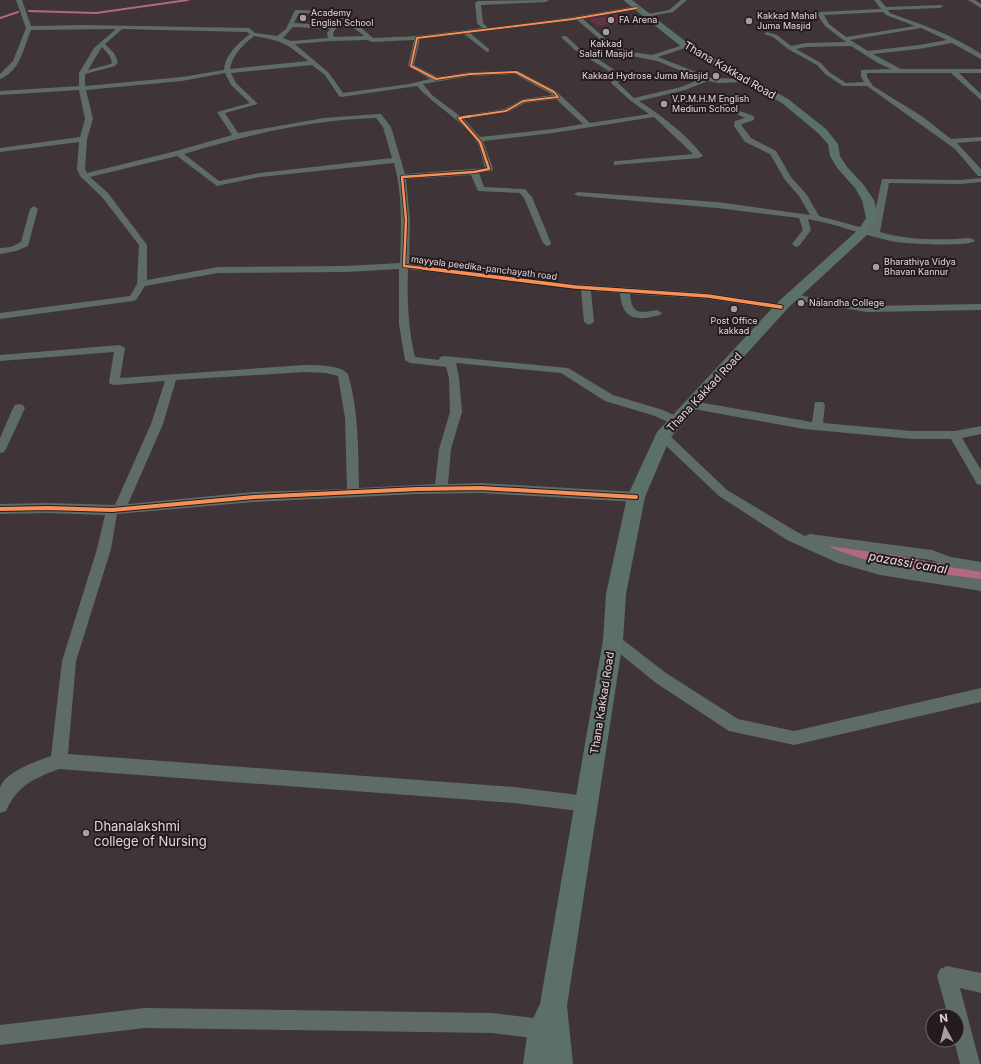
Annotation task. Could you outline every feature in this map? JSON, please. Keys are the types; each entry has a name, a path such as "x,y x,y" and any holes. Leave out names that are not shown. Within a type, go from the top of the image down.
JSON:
{"main road":[{"name":"Thana Kakkad Road","path":"559,1064 548,1017 586,804 613,640 616,594 636,497 663,436 786,302 864,231 872,218 868,200 859,186 843,169 835,156 833,144 822,131 785,101 686,46 627,0"},
{"path":"537,1064 548,1017"}],"street":[{"path":"0,77 17,62 22,43 29,28 19,0"},
{"path":"487,30 480,23 478,3 546,0"},
{"path":"278,38 288,32 296,11 337,12 349,20 372,40 418,38 641,11 671,11 684,0"},
{"path":"877,0 888,14 932,31 950,41 968,48 981,57"},
{"path":"972,0 981,6"},
{"path":"901,72 880,62 845,39 826,25 820,14 940,6"},
{"path":"307,25 317,11"},
{"path":"578,18 605,41 630,52 653,57 706,79 723,81 745,80"},
{"path":"292,24 334,27 330,33 331,39"},
{"path":"29,28 76,26 187,30 249,30 253,34 278,38 290,43 326,74 341,95 409,86 436,79 470,74 516,72 554,92 588,125"},
{"path":"845,39 920,27"},
{"path":"0,316 133,298 142,284 143,246 106,195 84,176 81,169 83,139 89,119 82,87 82,73 97,48 120,28"},
{"path":"466,32 487,50"},
{"path":"84,176 178,153 236,136 221,112 255,104 233,84 228,71 228,61 243,42 253,34"},
{"path":"767,34 775,36 790,48 819,64 827,73 845,85 870,84"},
{"path":"564,37 577,49 611,70 617,78 614,83 633,100 656,115 699,156 617,163"},
{"path":"290,43 331,39 370,38"},
{"path":"418,38 411,66 436,79"},
{"path":"868,53 900,50 950,41"},
{"path":"82,73 113,66 115,62 113,56 102,44"},
{"path":"790,48 806,45 853,44"},
{"path":"653,57 686,46"},
{"path":"592,59 630,52"},
{"path":"0,93 182,78 228,71 312,63"},
{"path":"981,71 863,71 864,77 871,87 958,148 981,174"},
{"path":"953,71 981,98"},
{"path":"633,100 683,89 706,79"},
{"path":"402,177 474,172 489,169 482,146 478,139 470,132 459,118 430,96 418,83"},
{"path":"459,118 506,111 523,101 558,97"},
{"path":"722,102 732,110 751,118 738,123 738,126 748,140 773,153 788,178 803,195 816,218"},
{"path":"478,139 553,132 588,125 656,115"},
{"name":"mayyala peedika-panchayath road","path":"236,136 317,121 358,116 378,116 387,127 402,177 406,220 404,266 484,277 586,288 867,309 981,307"},
{"path":"0,150 83,139"},
{"path":"949,141 981,139"},
{"path":"178,153 217,184 260,175 396,160"},
{"path":"474,172 481,190 522,191 528,197 547,243"},
{"path":"875,234 885,181 961,182 981,180"},
{"path":"578,194 717,204 803,216 816,218 893,239 971,241"},
{"path":"0,251 14,249 25,244 34,209"},
{"path":"796,244 807,230 803,216"},
{"path":"142,284 218,270 345,269 404,266 402,303 406,343 410,360 451,364"},
{"path":"586,288 589,322"},
{"path":"625,290 626,304 633,314 639,316 657,313"},
{"path":"0,358 120,348 114,382 311,369 336,370 343,374 348,390 352,436 353,493"},
{"path":"441,489 445,449 456,412 454,378 451,364 444,358 564,370 609,398 653,411 676,421"},
{"path":"59,762 69,661 116,510 156,424 172,377"},
{"path":"692,405 817,426 912,435 955,435 981,430"},
{"path":"817,426 819,405"},
{"path":"0,449 19,408"},
{"path":"955,435 981,481"},
{"path":"663,436 723,493 792,536 843,559 880,570 981,585"},
{"path":"0,509 48,508 116,510 254,497 417,489 480,488 636,497"},
{"path":"792,536 932,555 981,559"},
{"path":"932,555 950,562 981,567"},
{"path":"613,640 661,678 735,726 794,738 981,695"},
{"path":"0,805 5,792 21,776 59,762 514,795 586,804"},
{"path":"970,1064 947,976 981,983"},
{"path":"0,1035 145,1018 492,1023 548,1017"}],"shaded area":[{"name":"FA Arena","path":"624,14 634,21 598,26 588,19"}],"waterway":[{"path":"29,11 96,13 188,0"},
{"path":"0,18 18,12"},
{"name":"pazassi canal","path":"835,549 931,568 981,574"}],"cycle path":[{"path":"637,8 573,19 417,38 411,66 436,79 470,74 516,72 554,92 558,97 523,101 506,111 459,118 480,142 489,169 474,172 402,177 406,220 404,266 575,287 708,296 781,307"},
{"path":"0,509 48,508 112,510 254,497 417,489 481,488 636,497"}],"place":[{"name":"Academy English School","path":"303,18"},
{"name":"FA Arena","path":"611,20"},
{"name":"Kakkad Mahal Juma Masjid","path":"749,21"},
{"name":"Kakkad Salafi Masjid","path":"606,32"},
{"name":"Kakkad Hydrose Juma Masjid","path":"716,76"},
{"name":"V.P.M.H.M English Medium School","path":"664,104"},
{"name":"Bharathiya Vidya Bhavan Kannur","path":"876,267"},
{"name":"Nalandha College","path":"801,303"},
{"name":"Post Office kakkad","path":"734,309"},
{"name":"Dhanalakshmi college of Nursing","path":"86,833"}]}
